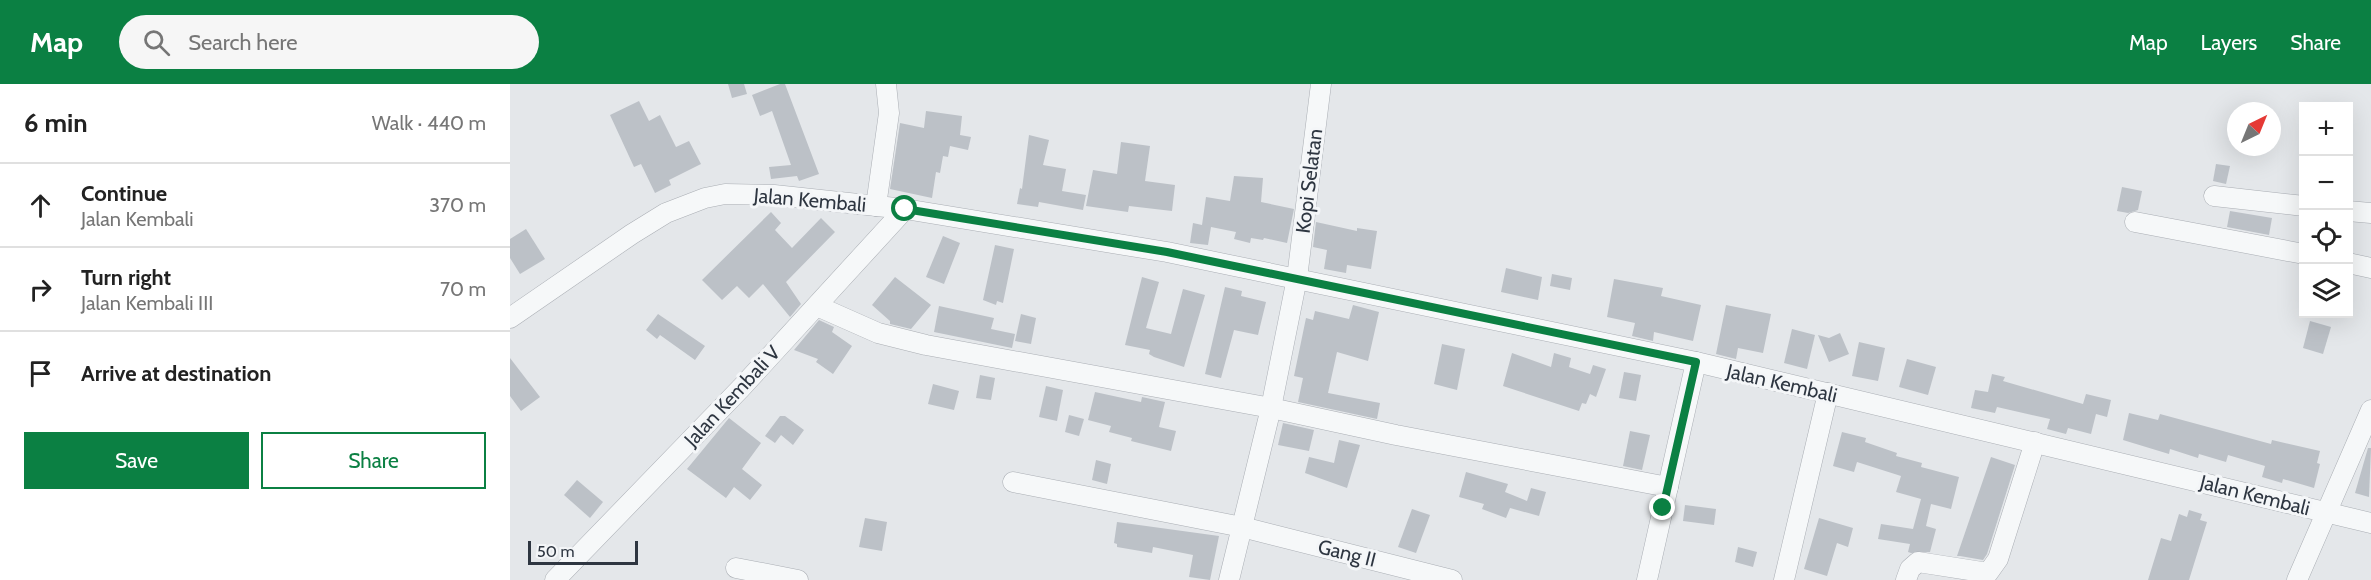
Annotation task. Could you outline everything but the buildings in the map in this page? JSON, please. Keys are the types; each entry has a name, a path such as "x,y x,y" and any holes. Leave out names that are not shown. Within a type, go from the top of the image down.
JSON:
{"street":[{"path":"876,206 890,113 885,84"},
{"name":"Kopi Selatan","path":"1229,580 1271,408 1297,278 1321,84"},
{"name":"Jalan Kembali","path":"510,318 666,213 705,198 725,194 774,195 905,209 1118,244 1297,278 1696,362 2371,523"},
{"path":"2214,196 2299,205"},
{"name":"Jalan Kembali V","path":"555,580 817,306 905,209"},
{"path":"2353,211 2371,213"},
{"path":"2135,222 2299,253"},
{"path":"2353,264 2371,268"},
{"path":"817,306 878,333 926,345 1271,408 1396,435 1668,487"},
{"path":"1647,580 1696,362"},
{"path":"1784,580 1828,393"},
{"path":"2297,580 2371,410"},
{"path":"1906,580 1910,569 1918,562 1988,573 1998,559 2035,442"},
{"name":"Gang II","path":"1013,482 1242,527 1452,580"},
{"path":"736,568 798,580"}],"route":[{"path":"905,209 1167,252 1696,362 1677,437 1663,508"}]}
